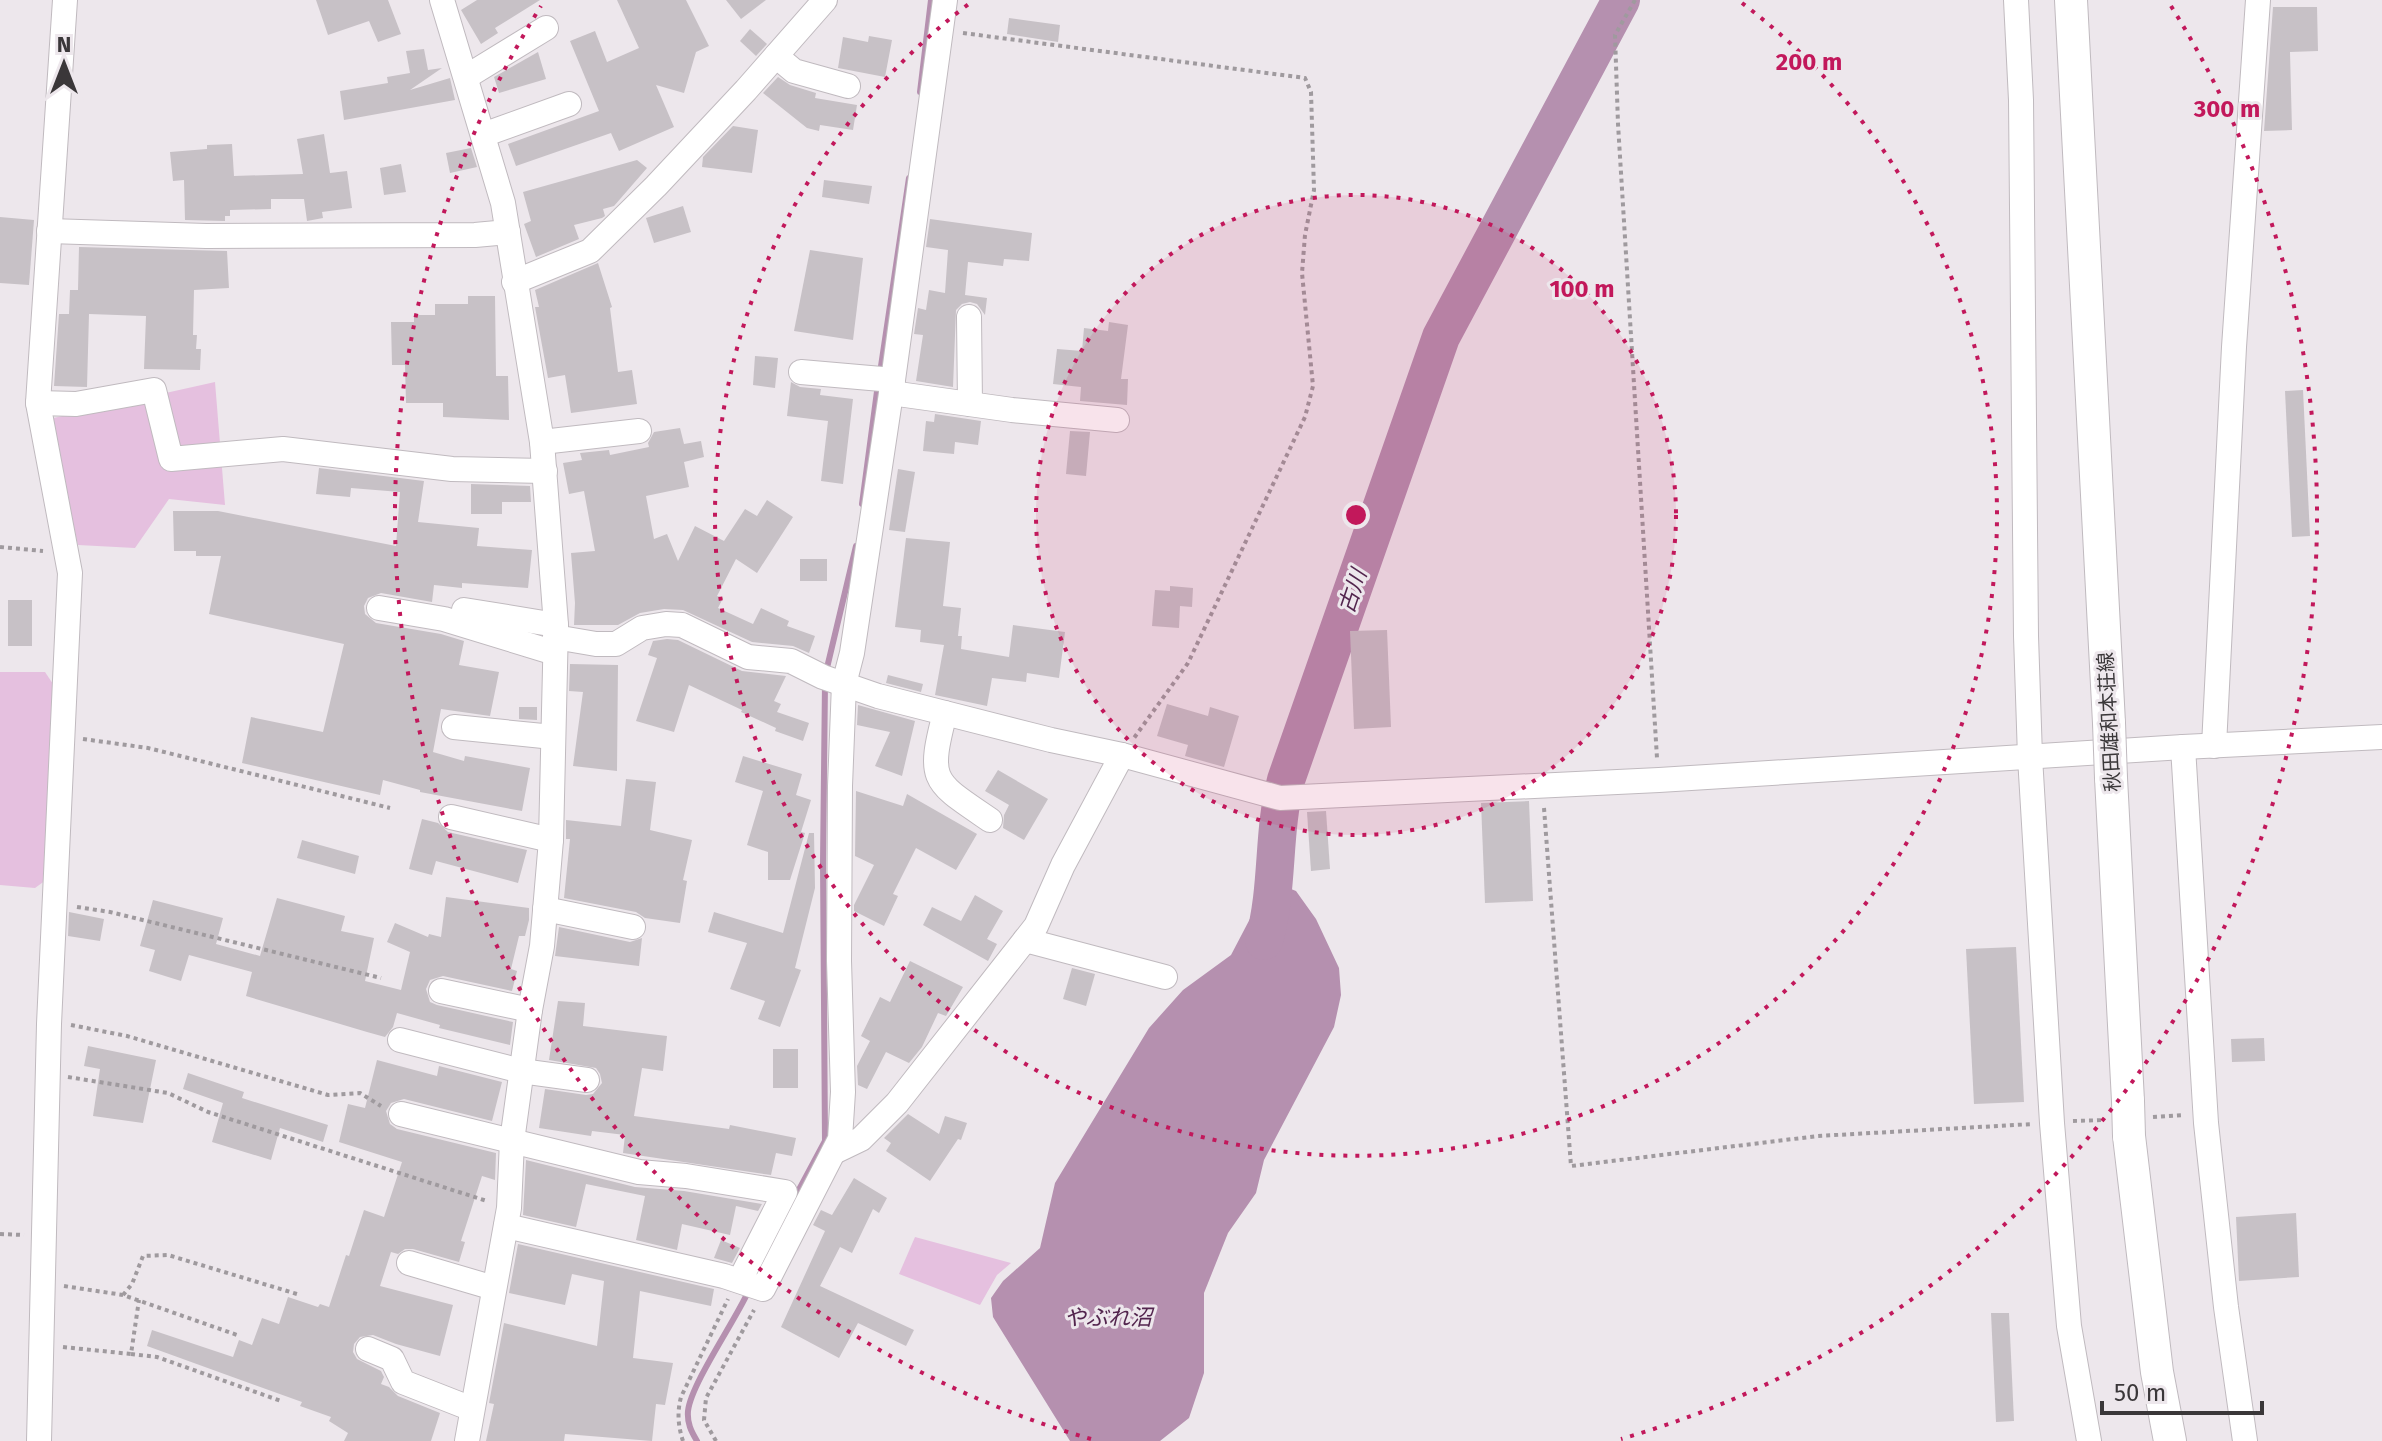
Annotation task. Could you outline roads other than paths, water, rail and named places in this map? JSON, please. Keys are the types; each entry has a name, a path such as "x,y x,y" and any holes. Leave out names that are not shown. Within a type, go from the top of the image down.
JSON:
{"main road":[{"name":"秋田雄和本荘線","path":"2071,0 2129,1136 2155,1357 2170,1441"}],"street":[{"path":"39,1441 49,1024 70,573 38,403 65,0"},
{"path":"514,282 590,251 656,186 825,0"},
{"path":"747,1283 840,1139 843,1092 834,681 852,653 883,383 945,0"},
{"path":"2016,0 2021,100 2030,757 2052,1123 2069,1326 2089,1441"},
{"path":"2214,746 2234,347 2258,0"},
{"path":"451,4 466,77 503,203 508,232 542,442 555,638 551,840 542,946 521,1071 507,1217 467,1441"},
{"path":"466,77 546,28"},
{"path":"776,56 794,71 848,86"},
{"path":"483,135 569,104"},
{"path":"49,231 206,236 475,235 508,232"},
{"path":"969,317 970,404"},
{"path":"801,372 883,383 970,404 1117,420"},
{"path":"38,403 76,404 154,390 171,459 283,449 452,469 545,471"},
{"path":"542,442 639,431"},
{"path":"379,608 596,644 616,644 642,628 682,625 748,657 791,661 834,681 878,696 1122,755 1280,798 1659,780 2382,737"},
{"path":"464,610 555,638"},
{"path":"945,713 935,751 937,774 946,790 990,820"},
{"path":"454,727 553,737"},
{"path":"2183,747 2206,1123 2226,1307 2245,1441"},
{"path":"834,1152 861,1139 897,1103 1036,926 1063,865 1122,755"},
{"path":"451,817 551,840"},
{"path":"545,909 633,927"},
{"path":"1025,940 1165,977"},
{"path":"441,991 530,1010"},
{"path":"400,1040 521,1071 587,1080"},
{"path":"401,1114 639,1172 686,1176 785,1192 747,1283"},
{"path":"507,1217 747,1283"},
{"path":"409,1263 494,1288"},
{"path":"368,1349 392,1359 403,1382 472,1409"}],"water":[{"name":"やぶれ沼","path":"1281,885 1296,891 1316,919 1339,968 1341,995 1334,1027 1264,1160 1256,1193 1228,1233 1204,1293 1204,1373 1189,1418 1160,1441 1070,1441 993,1317 991,1298 1003,1281 1040,1248 1055,1183 1149,1028 1183,990 1231,955 1253,913"}],"waterway":[{"path":"920,92 931,0"},
{"name":"古川","path":"1264,941 1286,780 1441,337 1621,0"},
{"path":"880,373 909,178"},
{"path":"862,504 878,384"},
{"path":"826,672 856,546"},
{"path":"794,1199 825,1141 825,683"},
{"path":"753,1282 764,1259"},
{"path":"697,1441 688,1419 691,1399 748,1292"}]}
